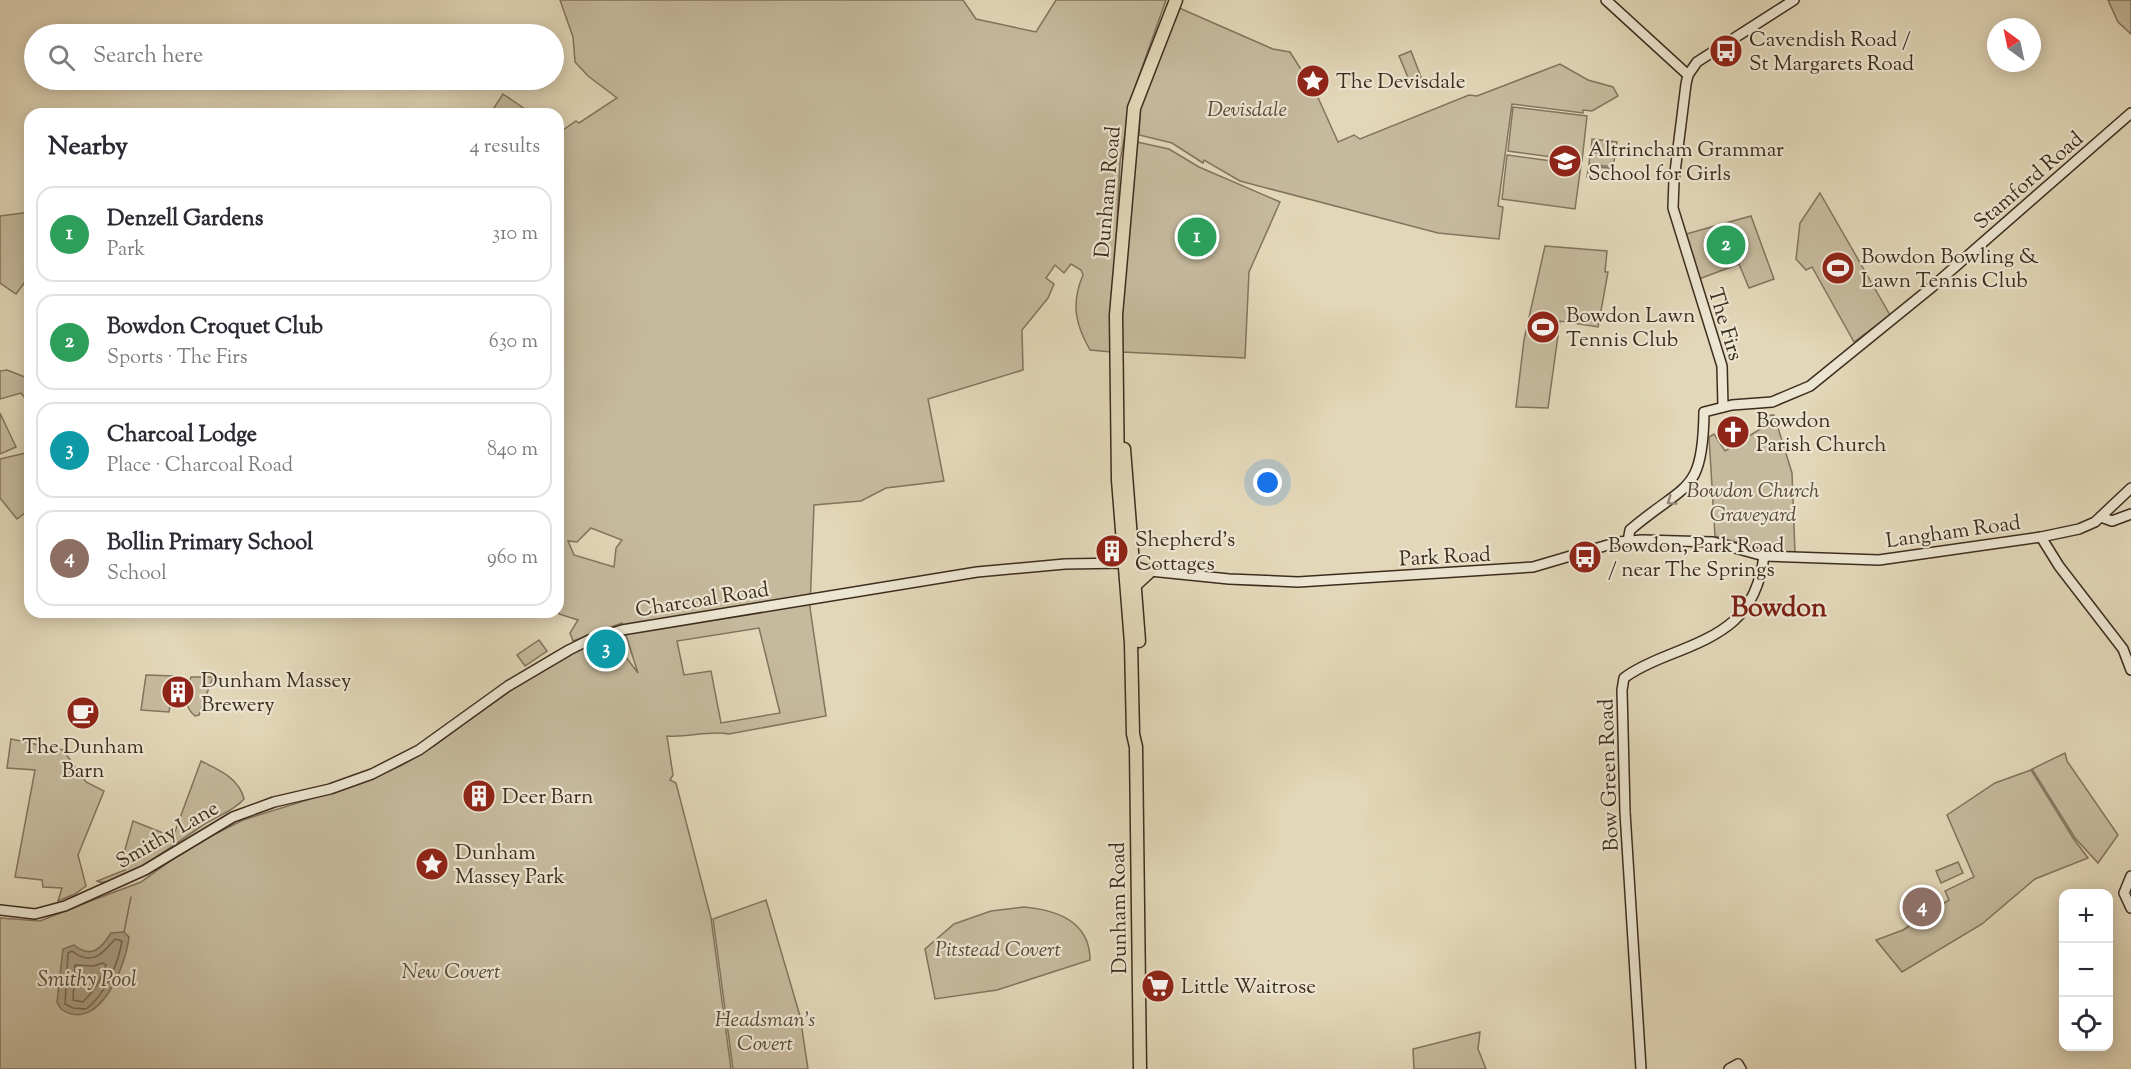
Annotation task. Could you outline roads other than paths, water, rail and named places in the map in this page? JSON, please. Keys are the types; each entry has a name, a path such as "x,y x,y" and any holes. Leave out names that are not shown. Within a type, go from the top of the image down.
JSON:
{"highway":[{"name":"Dunham Road","path":"1140,1069 1136,747 1139,732 1140,674 1136,584 1130,565 1117,469 1116,315 1134,108 1176,0"},
{"name":"Dunham Road","path":"1118,395 1131,538 1128,596 1133,734 1136,747"},
{"path":"1136,584 1150,571"}],"main road":[{"path":"1606,0 1688,75 1705,56 1794,0"},
{"name":"The Firs","path":"1688,75 1674,180 1673,207 1722,366 1723,407"},
{"name":"Stamford Road","path":"1628,541 1630,530 1680,494 1693,478 1703,450 1704,412 1723,407 1772,402 1810,386 1940,280 2131,113"},
{"name":"Langham Road","path":"1764,556 1879,560 2041,537 2079,529 2101,517 2131,488"},
{"path":"2101,517 2112,520 2131,514"},
{"path":"2041,537 2059,566 2123,649 2131,670"},
{"name":"Park Road","path":"1130,565 1150,571 1229,579 1298,582 1490,572 1533,567 1628,541 1701,541 1764,556"},
{"name":"Bow Green Road","path":"1641,1069 1626,812 1622,690 1624,678 1658,659 1716,635 1730,624 1756,594 1764,556"},
{"name":"Charcoal Road","path":"256,807 350,783 396,763 445,733 527,674 597,637 622,630 977,572 1065,564 1130,565"},
{"name":"Smithy Lane","path":"0,910 35,914 97,893 145,870 211,828 256,807"},
{"path":"2131,876 2124,893 2131,908"},
{"path":"1729,1069 1738,1064 1741,1069"}],"water":[{"name":"Smithy Pool","path":"124,932 129,937 127,949 108,993 87,1013 75,1015 61,1009 57,1002 63,949 74,945 91,952 99,948 111,933"}],"waterway":[{"path":"124,932 131,897"}],"place":[{"name":"Cavendish Road / St Margarets Road","path":"1726,51"},
{"name":"The Devisdale","path":"1313,81"},
{"name":"Altrincham Grammar School for Girls","path":"1565,161"},
{"name":"Denzell Gardens","path":"1197,237"},
{"name":"Bowdon Croquet Club","path":"1726,245"},
{"name":"Bowdon Bowling & Lawn Tennis Club","path":"1838,268"},
{"name":"Bowdon Lawn Tennis Club","path":"1543,327"},
{"name":"Bowdon Parish Church","path":"1733,432"},
{"name":"Shepherd's Cottages","path":"1112,551"},
{"name":"Bowdon, Park Road / near The Springs","path":"1585,557"},
{"name":"Charcoal Lodge","path":"606,649"},
{"name":"Dunham Massey Brewery","path":"178,692"},
{"name":"The Dunham Barn","path":"83,713"},
{"name":"Deer Barn","path":"479,796"},
{"name":"Dunham Massey Park","path":"432,864"},
{"name":"Bollin Primary School","path":"1922,907"},
{"name":"Little Waitrose","path":"1158,986"}],"district":[{"name":"Bowdon","path":"1779,607"}],"park label":[{"name":"Devisdale","path":"1247,109"},
{"name":"Bowdon Church Graveyard","path":"1753,502"},
{"name":"Pitstead Covert","path":"998,949"},
{"name":"New Covert","path":"451,971"},
{"name":"Headsman's Covert","path":"765,1031"}]}
